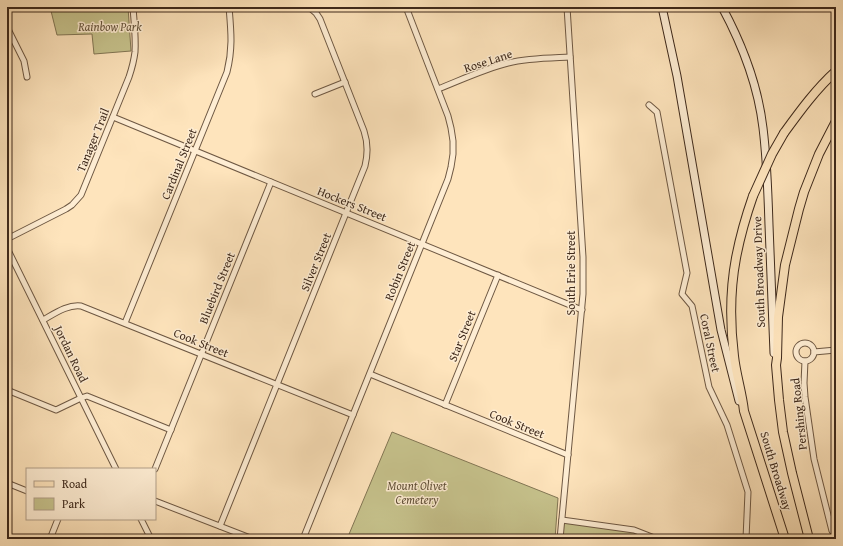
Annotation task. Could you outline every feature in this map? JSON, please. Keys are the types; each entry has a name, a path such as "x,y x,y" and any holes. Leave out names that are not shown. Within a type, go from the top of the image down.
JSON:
{"main road":[{"path":"662,7 676,76 721,330 739,402 744,411"},
{"name":"South Broadway Drive","path":"722,7 746,61 763,127 767,178 774,358 776,365 777,388 782,432 809,539"},
{"name":"South Broadway","path":"784,539 744,411 734,358 732,298 736,259 743,228 753,196 772,154 798,113 818,89 836,71"},
{"path":"776,365 778,317 785,265 794,227 804,192 819,154 836,121"}],"street":[{"name":"Tanager Trail","path":"7,239 66,209 77,200 84,189 130,77 135,50 133,7"},
{"name":"Cardinal Street","path":"125,323 195,151 230,60 231,35 229,7"},
{"name":"Silver Street","path":"220,526 365,166 368,149 367,139 320,19 309,7"},
{"name":"Robin Street","path":"303,539 448,179 451,167 453,141 448,116 406,7"},
{"name":"South Erie Street","path":"560,539 584,294 567,7"},
{"path":"7,27 24,61 28,77"},
{"name":"Rose Lane","path":"438,89 509,62 570,57"},
{"path":"315,94 345,82"},
{"name":"Coral Street","path":"649,105 657,112 687,273 682,294 692,306 709,387 727,425 748,492 746,539"},
{"name":"Hockers Street","path":"113,117 582,310"},
{"name":"Bluebird Street","path":"155,468 271,182"},
{"name":"Jordan Road","path":"7,248 116,468"},
{"name":"Star Street","path":"446,405 498,275"},
{"name":"Cook Street","path":"43,320 67,308 76,305 81,306 353,415"},
{"path":"809,343 814,348 814,352 812,358 805,361 797,355 797,348 799,345 809,343"},
{"path":"814,352 836,350"},
{"name":"Pershing Road","path":"805,361 805,397 814,459 832,531 836,532"},
{"name":"Cook Street","path":"370,374 568,455"},
{"path":"7,390 56,410 87,396 170,430"},
{"path":"7,483 26,491"},
{"path":"156,501 253,539"},
{"path":"50,539 58,520"},
{"path":"142,520 151,539"},
{"path":"562,520 634,530 657,539"}],"green space":[{"name":"Rainbow Park","path":"50,7 128,7 131,51 94,54 92,34 57,35"},
{"name":"Mount Olivet Cemetery","path":"392,432 558,498 555,539 347,539"},
{"path":"562,520 634,530 657,539 560,539"}]}
